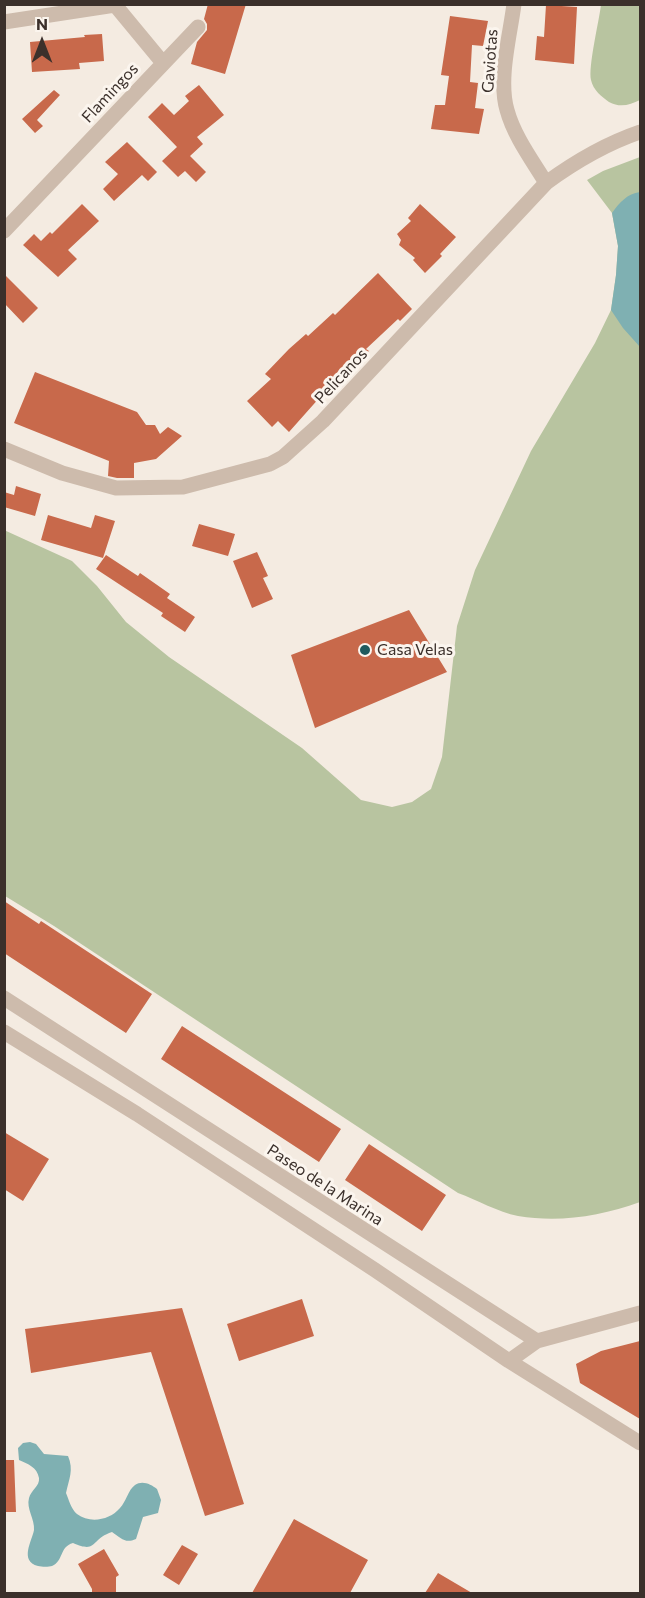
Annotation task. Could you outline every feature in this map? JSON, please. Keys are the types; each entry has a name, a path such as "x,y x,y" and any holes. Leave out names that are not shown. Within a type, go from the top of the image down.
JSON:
{"street":[{"name":"Gaviotas","path":"513,4 504,80 506,108 513,128 546,183"},
{"name":"Flamingos","path":"4,22 115,5 163,63 4,231"},
{"path":"163,63 198,27"},
{"name":"Pelicanos","path":"4,449 62,472 116,488 183,487 270,465 284,457 323,421 546,183 575,162 613,141 640,132"},
{"name":"Paseo de la Marina","path":"4,998 537,1341"},
{"path":"4,1032 137,1114 509,1361 640,1443"},
{"path":"137,1114 151,1094"},
{"path":"509,1361 537,1341 640,1313"}],"green space":[{"path":"601,5 640,5 640,100 629,104 617,105 609,102 592,84 590,74 592,55"},
{"path":"640,157 640,1202 580,1217 534,1218 503,1212 458,1193 5,896 4,530 72,561 97,586 126,622 169,657 302,748 361,800 392,807 412,802 431,789 442,757 457,626 475,570 531,451 595,343 611,310 618,246 612,213 587,180 603,171"}],"water":[{"path":"640,192 640,347 611,310 618,246 612,213 624,199"},
{"path":"23,1443 36,1444 44,1454 68,1456 71,1470 66,1493 73,1510 82,1517 94,1520 111,1515 122,1505 133,1487 141,1483 149,1484 157,1489 161,1500 158,1513 143,1517 136,1539 126,1541 112,1532 91,1546 73,1543 69,1545 56,1564 52,1566 32,1563 29,1560 28,1550 34,1526 28,1502 39,1478 34,1469 19,1460 18,1448"}],"building":[{"path":"208,4 246,4 225,74 191,64 197,42 207,30 204,19"},
{"path":"546,5 577,7 574,64 535,60 537,36 544,37"},
{"path":"450,16 488,21 483,46 472,45 470,82 478,83 475,108 484,109 479,134 431,129 435,105 445,105 449,76 441,75"},
{"path":"102,34 104,61 79,63 80,69 32,72 30,42"},
{"path":"199,85 224,115 197,137 203,144 190,156 206,172 196,182 185,171 178,177 162,161 177,147 148,117 162,103 174,115 189,101 185,96"},
{"path":"54,90 60,95 37,120 43,126 35,133 22,119"},
{"path":"127,142 157,172 148,181 142,175 114,201 103,189 118,174 105,162"},
{"path":"82,204 99,221 68,250 77,259 58,277 23,245 34,234 41,241 50,232 52,234"},
{"path":"420,204 456,237 425,273 413,260 415,258 399,245 401,240 397,234 411,221 408,218"},
{"path":"378,273 412,309 366,349 369,351 321,396 289,432 278,421 272,427 247,401 271,379 265,374 306,334 308,336 333,313 335,315"},
{"path":"4,274 38,308 23,323 4,303"},
{"path":"35,372 137,412 146,425 155,425 160,434 168,427 182,436 156,459 134,463 134,478 108,476 109,461 14,423"},
{"path":"16,486 41,494 35,516 4,507 4,492 14,495"},
{"path":"48,515 91,528 95,515 115,521 103,558 41,540"},
{"path":"199,524 235,534 228,556 192,546"},
{"path":"257,552 268,576 263,578 273,599 252,608 233,561"},
{"path":"106,555 138,576 140,573 170,594 167,598 195,617 185,632 161,616 163,613 96,569"},
{"path":"409,610 447,672 315,728 291,655"},
{"path":"4,901 39,924 41,921 152,994 126,1033 4,953"},
{"path":"182,1026 341,1129 319,1162 161,1059"},
{"path":"4,1132 49,1159 23,1201 4,1189"},
{"path":"369,1144 446,1195 422,1231 345,1180"},
{"path":"302,1299 314,1336 239,1361 227,1324"},
{"path":"182,1308 244,1504 205,1516 151,1352 31,1373 25,1329"},
{"path":"640,1341 640,1419 580,1383 576,1364 601,1351"},
{"path":"4,1460 14,1460 16,1512 4,1512"},
{"path":"294,1519 368,1560 350,1593 252,1593"},
{"path":"182,1545 198,1554 179,1585 163,1575"},
{"path":"104,1549 119,1575 116,1577 116,1593 92,1593 78,1564"},
{"path":"438,1573 472,1593 425,1593"}],"place":[{"name":"Casa Velas","path":"365,650"}]}
